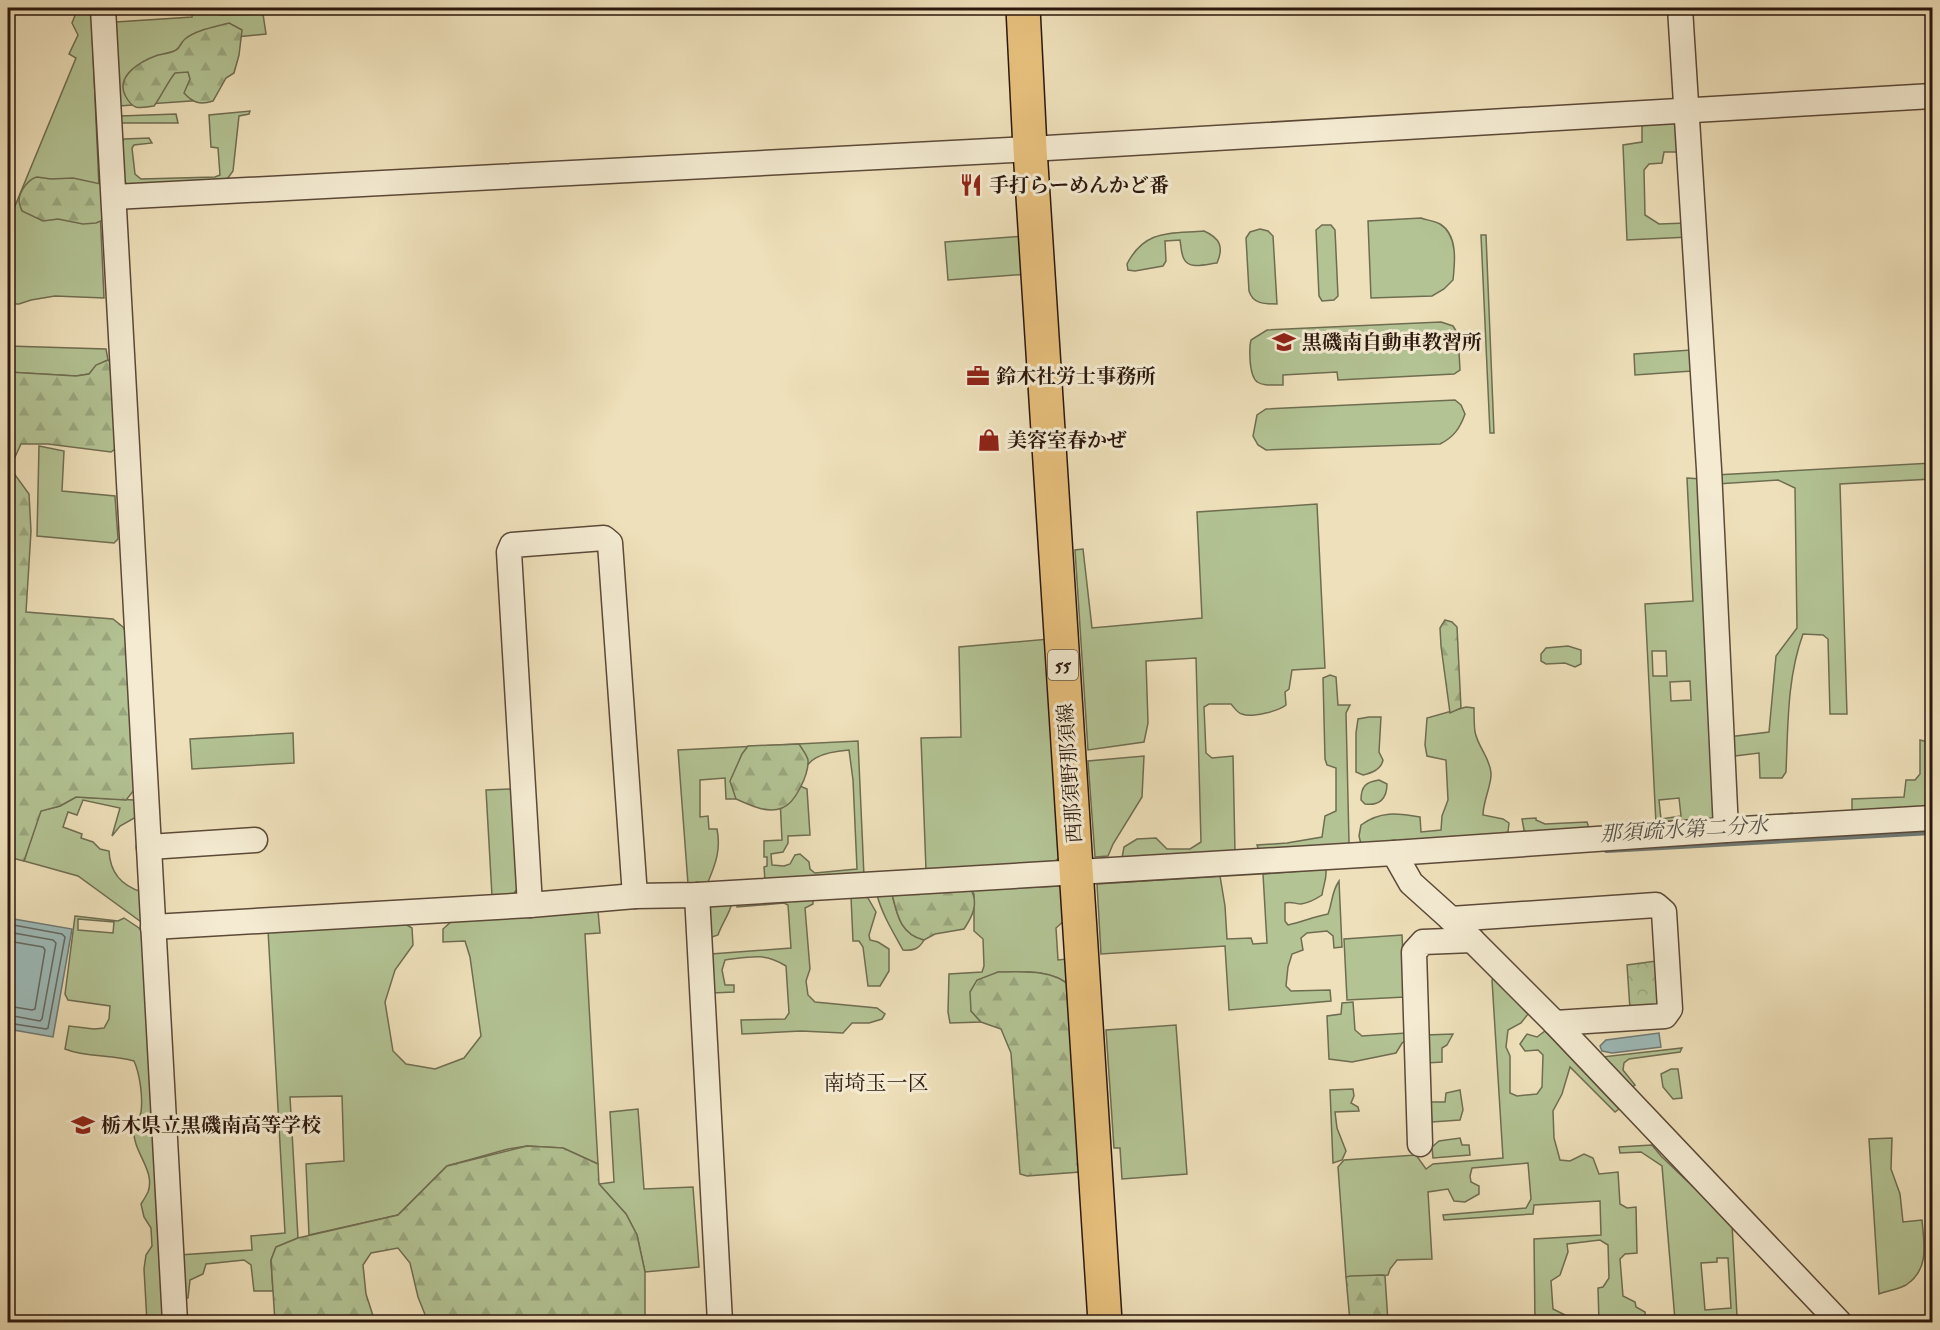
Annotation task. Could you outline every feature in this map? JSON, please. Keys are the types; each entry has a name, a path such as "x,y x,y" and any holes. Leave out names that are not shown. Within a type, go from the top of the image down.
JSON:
{"main road":[{"name":"西那須野那須線","path":"1023,8 1105,1323"}],"street":[{"path":"103,8 175,1323"},
{"path":"1680,8 1709,469 1726,830"},
{"path":"114,198 1030,149 1932,96"},
{"path":"530,905 509,552 512,545 604,538 610,543 635,896"},
{"path":"153,927 530,905 635,896 1394,853 1932,818"},
{"path":"148,847 255,840"},
{"path":"1394,853 1411,883 1451,919 1555,1023 1839,1323"},
{"path":"697,894 720,1323"},
{"path":"1451,919 1656,905 1664,912 1670,1009 1665,1016 1555,1023"},
{"path":"1420,1144 1414,952 1423,942 1472,940"}],"green space":[{"path":"78,8 91,8 104,298 55,296 19,304 8,304 8,223 76,58 69,54 78,35 72,23"},
{"path":"192,8 221,8 221,15 263,14 266,34 236,37 205,100 119,106 116,22 192,17"},
{"path":"229,23 242,30 239,55 234,73 226,78 213,101 197,102 184,93 190,79 188,72 175,73 154,106 137,108 132,105 123,89 126,76 131,70 151,58 176,50 185,39 195,33"},
{"path":"250,111 249,114 239,116 233,171 225,182 132,187 124,182 121,143 124,139 149,138 152,143 134,145 132,148 135,174 141,179 220,175 218,148 211,147 209,115"},
{"path":"176,114 178,123 121,123 120,116"},
{"path":"1681,117 1680,152 1664,152 1662,163 1649,164 1644,170 1645,215 1659,224 1686,223 1689,237 1627,240 1623,145 1642,142 1642,120"},
{"path":"37,177 73,178 101,184 103,220 83,224 58,219 43,221 22,211 19,197 27,183"},
{"path":"1421,218 1440,224 1450,235 1454,249 1453,280 1432,296 1371,298 1368,221"},
{"path":"1322,225 1331,225 1335,230 1338,296 1334,300 1322,301 1319,296 1316,230"},
{"path":"1260,229 1268,231 1273,236 1277,304 1256,301 1249,291 1246,238 1250,232"},
{"path":"1204,231 1214,237 1219,244 1220,252 1217,263 1199,266 1190,264 1183,257 1180,240 1165,241 1166,261 1163,266 1128,270 1127,264 1134,253 1150,239 1169,234"},
{"path":"1481,235 1486,235 1494,433 1490,433"},
{"path":"1026,236 1028,274 948,280 945,242"},
{"path":"1441,322 1453,326 1458,334 1460,370 1454,374 1338,380 1337,372 1283,375 1283,385 1268,385 1258,383 1251,369 1251,340 1267,330"},
{"path":"8,346 106,349 108,360 96,366 89,374 76,376 8,372"},
{"path":"1691,350 1692,371 1635,375 1634,354"},
{"path":"108,360 113,365 118,447 111,452 48,444 21,444 10,468 29,494 31,531 26,612 113,619 123,627 130,638 135,789 126,800 76,797 60,806 41,811 24,861 8,857 8,372 76,376 89,374 96,365"},
{"path":"1455,400 1461,405 1465,414 1456,432 1440,444 1266,450 1258,445 1253,436 1257,415 1266,409"},
{"path":"39,446 64,451 62,491 115,496 118,539 114,543 37,536"},
{"path":"1932,463 1932,479 1840,484 1847,714 1830,714 1828,639 1823,635 1803,634 1791,685 1786,772 1782,778 1760,778 1759,753 1735,756 1736,817 1740,819 1792,813 1792,817 1735,822 1728,737 1769,732 1776,656 1797,628 1795,488 1778,480 1717,484 1715,475"},
{"path":"1687,478 1701,479 1714,822 1656,824 1645,604 1693,601","holes":["1652,651 1666,651 1667,676 1653,676","1690,681 1691,700 1671,701 1670,682","1679,798 1681,816 1661,819 1659,800"]},
{"path":"1317,504 1325,668 1292,670 1289,689 1285,692 1286,705 1271,712 1246,715 1231,704 1209,704 1204,707 1206,753 1212,758 1233,756 1235,852 1122,858 1124,847 1137,839 1156,838 1167,849 1190,849 1201,842 1196,658 1146,661 1148,723 1144,742 1088,750 1075,550 1083,549 1092,628 1202,618 1197,512"},
{"path":"1445,620 1457,627 1461,708 1450,713 1440,628"},
{"path":"1049,639 1063,855 1055,861 926,870 921,738 961,737 959,647"},
{"path":"1568,646 1581,650 1581,664 1575,667 1565,663 1546,664 1541,661 1541,654 1546,648"},
{"path":"1330,675 1336,677 1338,705 1350,705 1346,713 1349,842 1346,847 1259,851 1257,845 1322,837 1325,816 1336,811 1336,768 1327,765 1325,759 1323,678"},
{"path":"1466,707 1474,708 1475,732 1490,768 1491,777 1483,815 1503,819 1509,823 1508,832 1496,835 1361,844 1359,836 1361,825 1382,815 1420,817 1421,832 1441,830 1442,816 1448,800 1446,760 1427,756 1425,745 1427,718"},
{"path":"1381,717 1379,752 1383,760 1378,769 1363,775 1356,772 1356,733 1358,719"},
{"path":"293,733 294,763 192,769 190,739"},
{"path":"1920,740 1932,743 1932,794 1923,809 1804,817 1804,813 1852,811 1852,799 1904,797 1906,780 1915,780 1920,774"},
{"path":"858,741 864,876 765,881 764,867 767,866 767,857 764,857 764,841 782,840 780,799 726,799 725,778 700,780 700,817 708,816 709,829 717,829 718,850 708,882 688,884 678,750","holes":["849,750 853,780 857,869 815,873 810,869 809,862 800,854 795,855 790,864 772,865 771,854 783,852 788,843 788,836 810,835 807,789 800,786 805,768 810,762 831,752"]},
{"path":"799,744 808,760 808,766 800,788 792,801 782,808 770,810 736,799 730,781 748,746"},
{"path":"1144,756 1142,797 1108,856 1095,857 1088,761"},
{"path":"1379,780 1387,784 1386,794 1378,803 1365,804 1361,800 1363,788"},
{"path":"513,789 519,886 513,895 492,896 486,790"},
{"path":"76,797 134,800 136,817 120,826 112,836 120,808 83,800 77,815 68,812 63,827 82,834 81,838 93,842 100,849 109,851 118,877 129,886 142,892 144,924 78,876 24,861 40,811 60,806"},
{"path":"1536,818 1545,824 1587,822 1590,831 1529,834 1524,830 1522,819"},
{"path":"1326,869 1322,895 1304,903 1285,903 1285,921 1288,925 1328,914 1339,881 1342,947 1334,948 1333,936 1327,931 1307,933 1301,938 1303,950 1292,954 1286,986 1291,991 1330,990 1331,1001 1229,1010 1225,946 1101,954 1097,884 1220,876 1227,939 1251,938 1253,944 1267,943 1263,874"},
{"path":"1061,886 1066,919 1056,928 1058,960 1067,959 1069,985 1054,976 1045,974 998,972 971,1011 981,1022 950,1023 949,974 982,972 984,966 983,939 974,931 974,894 971,890"},
{"path":"971,890 974,905 972,915 964,929 935,934 924,940 905,928 898,916 892,894"},
{"path":"892,894 898,916 905,928 924,940 915,949 903,950 888,923 877,895"},
{"path":"851,897 868,898 876,912 869,935 870,940 889,949 889,971 880,986 868,986 863,947 859,941 853,941"},
{"path":"813,898 813,904 805,908 810,969 806,981 808,995 815,1002 877,1008 885,1014 882,1019 869,1023 852,1023 843,1033 801,1031 742,1034 741,1020 785,1019 789,1013 786,966 764,957 725,960 722,970 725,985 734,985 734,992 712,993 711,954 791,948 788,905 784,903 737,907 737,902"},
{"path":"732,903 718,935 709,938 708,909 710,905"},
{"path":"598,911 600,933 585,934 598,1164 563,1148 527,1146 508,1149 447,1166 398,1215 309,1235 306,1164 344,1161 342,1096 290,1097 298,1238 276,1247 271,1260 273,1291 254,1291 251,1265 244,1260 206,1264 203,1274 190,1280 188,1298 180,1300 179,1255 252,1250 251,1236 285,1233 268,930 402,922 412,928 413,945 395,970 385,1002 393,1051 406,1064 435,1069 464,1058 481,1036 470,957 465,941 443,942 443,929 453,920"},
{"path":"75,916 118,921 124,918 139,928 144,937 167,1322 147,1322 144,1269 146,1255 152,1246 151,1228 144,1217 141,1204 150,1184 147,1168 134,1137 135,1125 142,1106 136,1066 134,1061 82,1054 65,1049 69,1026 104,1028 109,1019 110,1006 68,1000 65,994","holes":["78,919 114,922 113,933 78,930"]},
{"path":"1402,935 1405,997 1347,1000 1344,939"},
{"path":"1656,961 1660,1003 1653,1008 1630,1009 1627,965"},
{"path":"998,972 1046,974 1070,986 1080,1172 1027,1176 1020,1174 1011,1053 1001,1029 981,1022 971,1011 970,992 977,980"},
{"path":"1494,978 1528,1014 1521,1023 1508,1030 1506,1047 1510,1056 1510,1093 1517,1096 1537,1094 1542,1087 1543,1055 1538,1050 1525,1051 1520,1044 1527,1034 1537,1037 1545,1031 1619,1109 1615,1112 1570,1067 1562,1094 1553,1111 1554,1138 1560,1160 1570,1161 1584,1154 1593,1158 1599,1174 1618,1172 1620,1204 1627,1208 1636,1207 1637,1253 1625,1254 1620,1259 1623,1296 1635,1302 1636,1307 1645,1312 1646,1320 1643,1322 1599,1322 1598,1288 1603,1287 1609,1278 1608,1245 1600,1240 1567,1244 1568,1252 1560,1275 1551,1281 1553,1309 1567,1316 1566,1322 1535,1322 1534,1239 1601,1235 1600,1201 1534,1205 1533,1214 1444,1220 1443,1215 1526,1208 1531,1199 1528,1163 1472,1168 1471,1182 1479,1186 1479,1194 1465,1202 1454,1201 1448,1189 1428,1192 1432,1259 1397,1260 1388,1275 1346,1277 1338,1167 1344,1160 1416,1155 1426,1169 1433,1164 1503,1158 1492,980"},
{"path":"1353,1002 1355,1030 1362,1036 1406,1033 1407,1040 1402,1043 1396,1053 1352,1062 1329,1059 1327,1016 1341,1014 1342,1003"},
{"path":"1176,1025 1187,1174 1122,1179 1120,1148 1114,1148 1106,1030"},
{"path":"1453,1034 1447,1045 1442,1048 1442,1062 1427,1063 1426,1035"},
{"path":"1682,1048 1680,1052 1629,1059 1624,1063 1623,1070 1635,1085 1631,1088 1602,1057"},
{"path":"1671,1069 1678,1069 1682,1098 1673,1099 1663,1087 1661,1074"},
{"path":"1353,1089 1354,1096 1351,1103 1358,1107 1359,1111 1335,1112 1337,1128 1346,1151 1342,1160 1333,1163 1330,1090"},
{"path":"1460,1090 1463,1110 1460,1120 1432,1122 1430,1102 1445,1102 1446,1093"},
{"path":"638,1109 644,1189 693,1187 699,1267 645,1272 637,1235 626,1214 599,1184 614,1182 610,1112"},
{"path":"1460,1138 1462,1145 1469,1145 1470,1155 1433,1158 1432,1147 1439,1141"},
{"path":"1892,1138 1891,1169 1900,1194 1903,1222 1922,1220 1924,1256 1914,1279 1906,1285 1879,1294 1869,1139"},
{"path":"1652,1145 1732,1224 1737,1316 1675,1320 1662,1166 1641,1152 1620,1153 1619,1147","holes":["1717,1258 1728,1258 1731,1308 1705,1310 1701,1263 1717,1262"]},
{"path":"527,1146 563,1148 598,1164 599,1184 626,1214 637,1235 645,1272 645,1320 648,1322 428,1322 418,1297 410,1263 398,1248 371,1253 363,1265 366,1294 375,1322 275,1322 271,1260 276,1247 298,1238 398,1215 447,1166"},
{"path":"1385,1276 1388,1322 1350,1322 1346,1277"}],"water":[{"path":"8,918 72,929 53,1037 8,1029"},
{"path":"1659,1033 1661,1047 1612,1053 1602,1051 1600,1046 1606,1040"}],"waterway":[{"name":"那須疏水第二分水","path":"1607,850 1932,832"}],"place":[{"name":"手打らーめんかど番","path":"971,185"},
{"name":"黒磯南自動車教習所","path":"1284,342"},
{"name":"鈴木社労士事務所","path":"978,376"},
{"name":"美容室春かぜ","path":"989,440"},
{"name":"栃木県立黒磯南高等学校","path":"83,1125"}],"district":[{"name":"南埼玉一区","path":"876,1083"}]}
